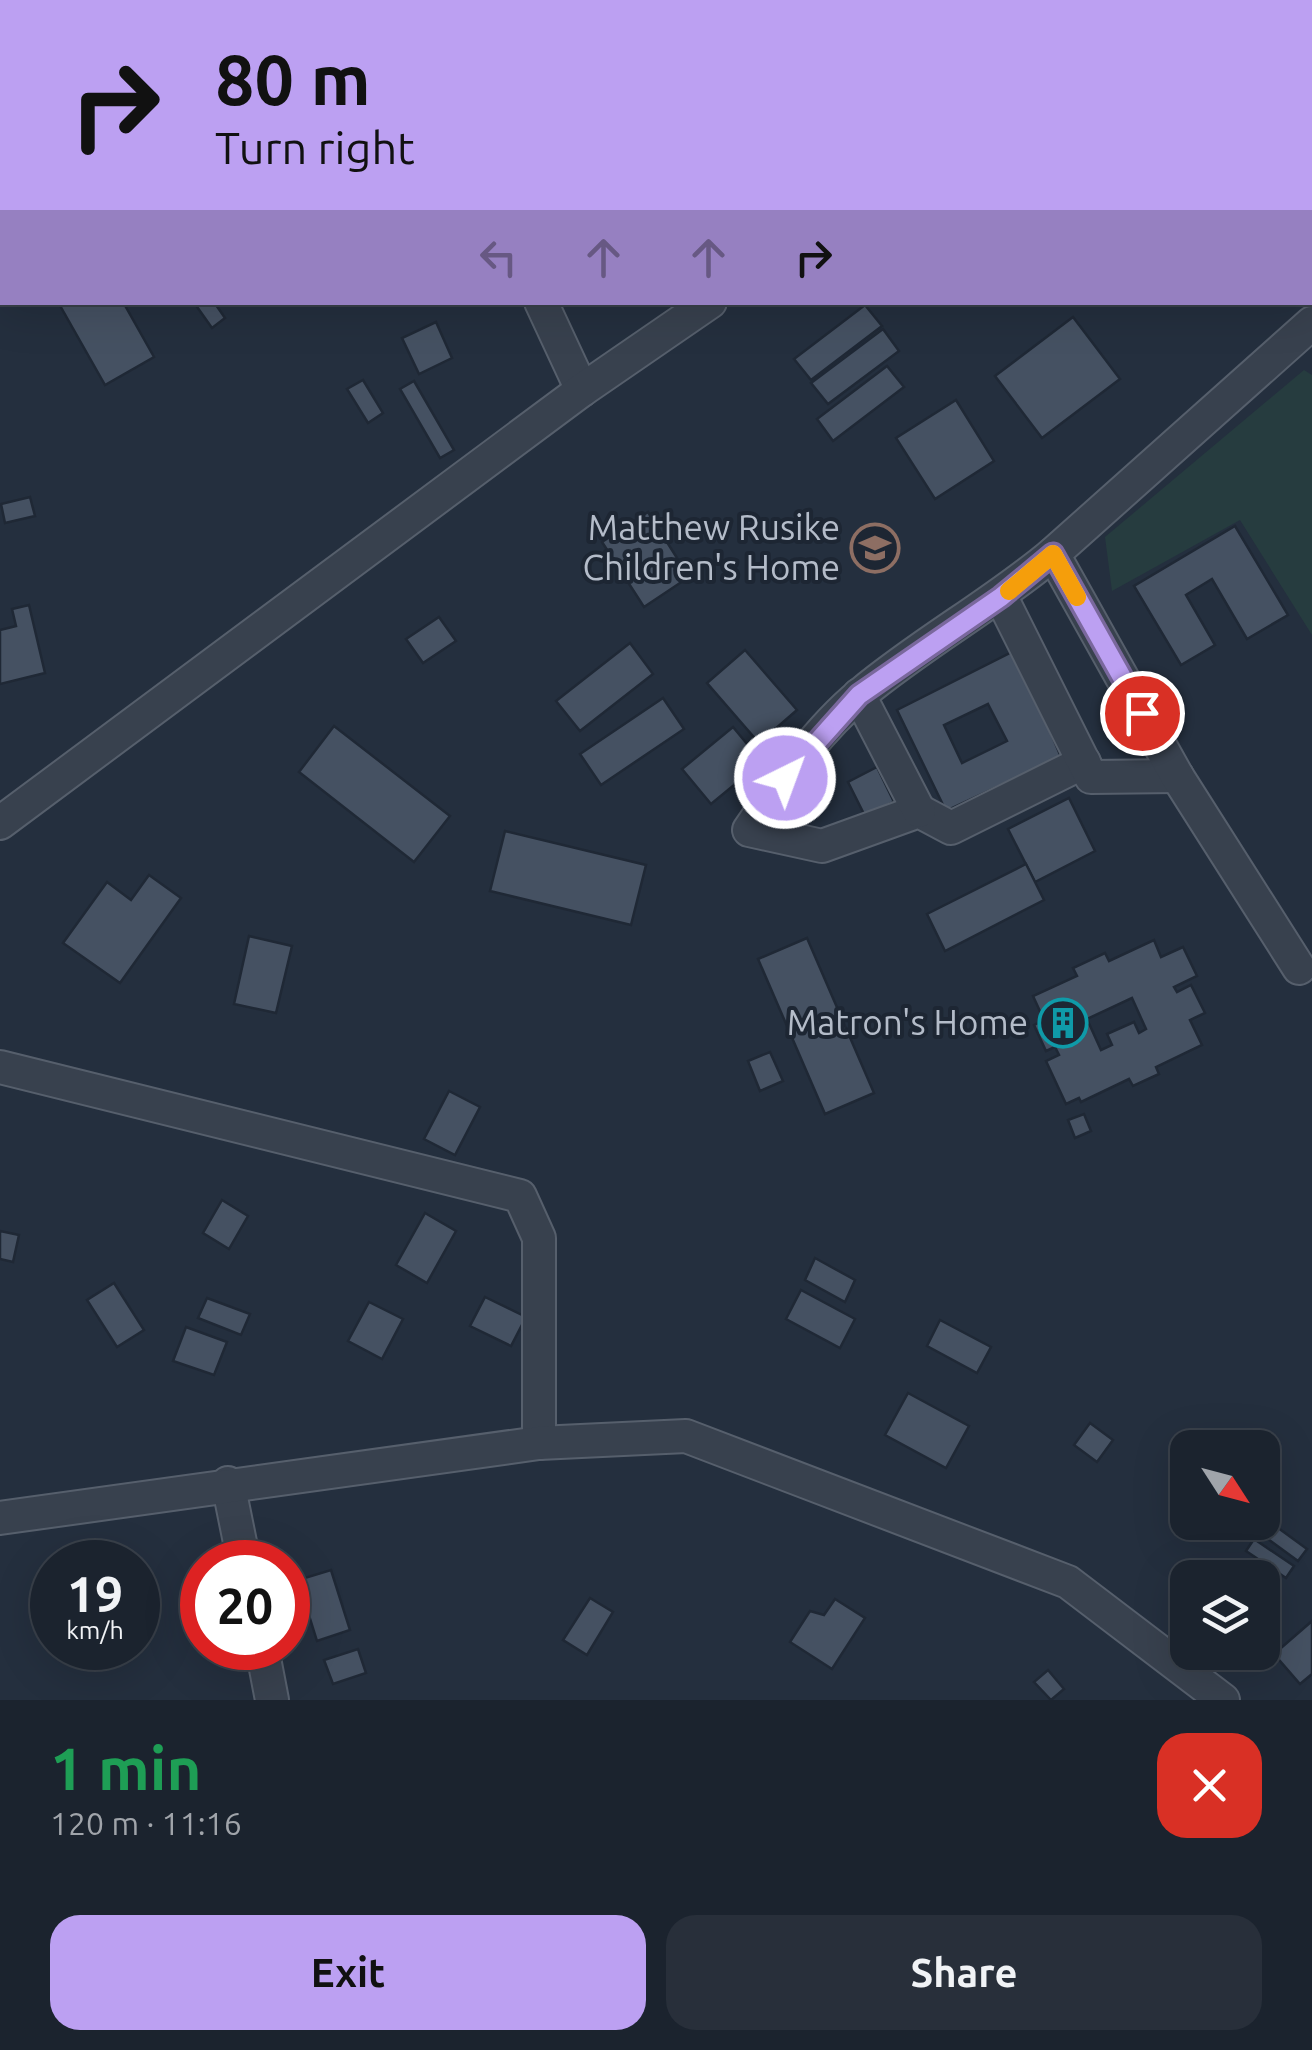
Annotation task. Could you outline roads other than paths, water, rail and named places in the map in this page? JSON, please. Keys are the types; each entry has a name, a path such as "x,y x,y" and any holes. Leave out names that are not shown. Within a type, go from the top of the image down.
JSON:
{"street":[{"path":"542,305 582,390"},
{"path":"0,823 582,390 706,305"},
{"path":"919,811 822,846 750,830 785,778 859,695 1001,597 1312,323"},
{"path":"1053,554 1177,776 1299,968"},
{"path":"1001,597 1091,776 1177,776"},
{"path":"859,695 919,811 951,828 1084,762"},
{"path":"0,1067 520,1196 539,1238 539,1443"},
{"path":"0,1518 228,1483 539,1443 686,1436 1068,1582 1223,1700"},
{"path":"228,1483 240,1540"},
{"path":"266,1670 272,1700"}],"place":[{"name":"Matthew Rusike Children's Home","path":"875,548"},
{"name":"Matron's Home","path":"1063,1023"}]}
